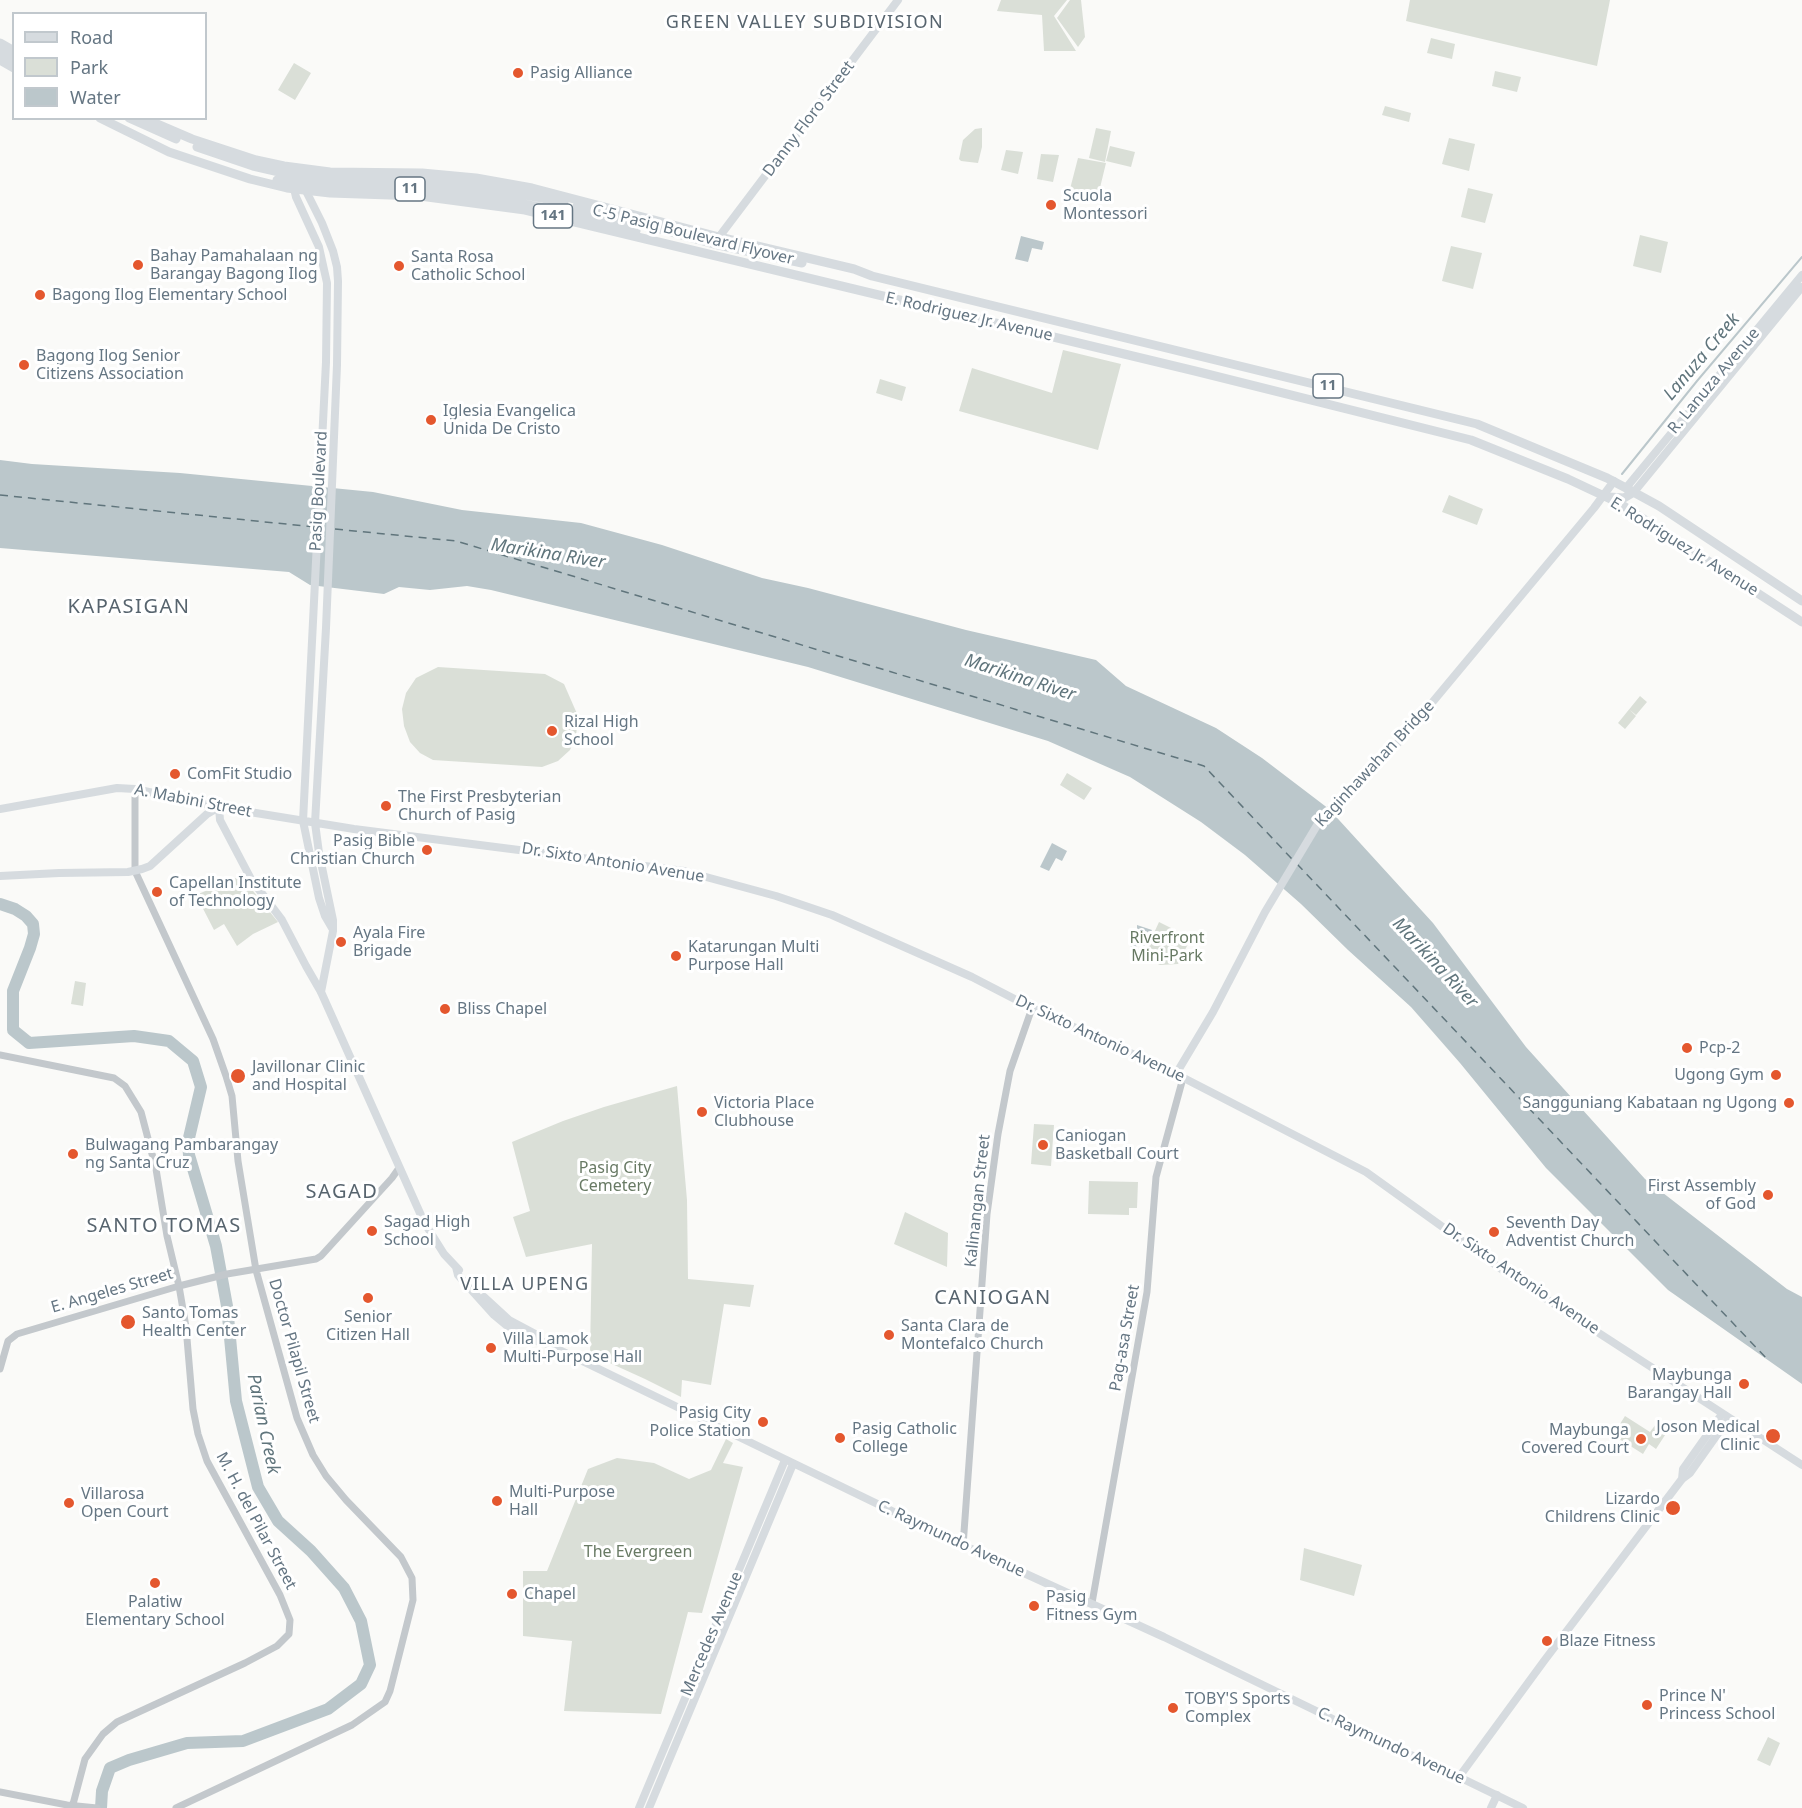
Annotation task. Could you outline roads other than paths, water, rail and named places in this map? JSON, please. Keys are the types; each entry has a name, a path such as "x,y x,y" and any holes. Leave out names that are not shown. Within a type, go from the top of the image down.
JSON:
{"main road":[{"name":"Danny Floro Street","path":"715,243 898,0"},
{"name":"E. Rodriguez Jr. Avenue","path":"104,120 169,152 250,179 306,191 462,200 525,210 1186,369 1470,440 1520,458 1604,496 1799,620"},
{"name":"C-5 Pasig Boulevard Flyover","path":"116,120 154,139 252,175 330,187 420,189 473,194 589,217 652,235 715,243 788,275"},
{"name":"C-5 Pasig Boulevard Flyover","path":"133,120 157,132 213,153 288,174 331,179 421,180 475,186 559,201 715,243 853,274 872,276"},
{"name":"141","path":"147,120 178,134 256,160 330,172 422,173 476,178 532,188 715,243"},
{"path":"169,152 178,134"},
{"name":"Pasig Boulevard","path":"294,167 293,189 315,237 326,272 326,362 303,821 319,898 333,931"},
{"name":"Pasig Boulevard","path":"305,169 306,191 322,223 338,267 338,364 327,628 315,822 333,931 321,992"},
{"path":"387,195 388,173"},
{"name":"R. Lanuza Avenue","path":"1628,493 1802,275"},
{"name":"E. Rodriguez Jr. Avenue","path":"872,276 1478,424 1614,481 1628,493 1659,506 1802,601"},
{"name":"R. Lanuza Avenue","path":"1628,493 1802,287"},
{"name":"Kaginhawahan Bridge","path":"1180,1076 1265,912 1319,822 1345,793 1401,740 1604,496 1614,481"},
{"path":"1604,496 1628,493 1629,510"},
{"path":"1799,620 1802,608"},
{"name":"A. Mabini Street","path":"0,809 117,788 135,789 219,807 315,822"},
{"path":"0,876 135,871 150,866 207,814 219,807"},
{"name":"C. Raymundo Avenue","path":"219,807 220,820 251,879 282,920 321,992 399,1168 432,1235 456,1268 509,1320 541,1337 543,1342 963,1546 1092,1603 1392,1748 1424,1760 1497,1795 1509,1805 1523,1808"},
{"name":"Dr. Sixto Antonio Avenue","path":"315,822 688,871 776,896 841,918 972,977 1032,1008 1180,1076 1366,1172 1511,1276 1802,1465"},
{"path":"1459,1777 1682,1479 1683,1468 1725,1416"},
{"name":"Mercedes Avenue","path":"639,1808 789,1462"},
{"name":"Mercedes Avenue","path":"649,1808 789,1462"},
{"path":"1491,1808 1497,1795"}],"street":[{"name":"Doctor Pilapil Street","path":"135,789 135,871 213,1039 226,1076 231,1096 238,1161 256,1270 297,1418 313,1455 346,1500 401,1557 412,1578 413,1600 390,1692 385,1702 352,1725 176,1808"},
{"name":"Kalinangan Street","path":"963,1546 987,1214 998,1134 1010,1071 1032,1008"},
{"name":"M. H. del Pilar Street","path":"0,1055 114,1078 125,1086 141,1112 156,1169 167,1236 179,1286 198,1434 207,1461 284,1604 290,1620 290,1631 282,1642 261,1655 114,1725 94,1744 85,1759 72,1807"},
{"name":"Pag-asa Street","path":"1092,1603 1147,1292 1156,1177 1180,1076"},
{"name":"E. Angeles Street","path":"0,1369 8,1341 12,1336 179,1286 321,1256 399,1168"},
{"path":"0,1792 72,1807 97,1808"}],"water":[{"path":"1021,236 1044,242 1042,250 1032,248 1028,262 1015,259"},
{"name":"Marikina River","path":"0,460 180,473 373,492 462,510 581,523 662,545 762,578 966,630 1096,660 1126,686 1216,728 1262,758 1329,809 1433,923 1526,1047 1645,1179 1787,1289 1802,1297 1802,1384 1668,1290 1546,1168 1411,1007 1301,904 1245,855 1201,822 1130,777 1048,741 808,667 491,590 467,586 430,590 399,587 384,594 310,585 289,572 0,548"},
{"path":"1052,843 1067,851 1062,861 1056,858 1049,871 1040,867"},
{"path":"1137,925 1152,930 1150,934 1152,938 1144,946 1138,944 1135,949 1130,943 1135,939"}],"waterway":[{"name":"Lanuza Creek","path":"1622,474 1802,257"},
{"name":"Parian Creek","path":"0,904 15,909 33,924 34,934 30,948 13,991 13,1030 29,1043 134,1036 169,1041 193,1061 201,1087 188,1142 189,1155 216,1246 227,1306 236,1401 258,1487 278,1521 311,1551 344,1588 361,1621 370,1665 361,1684 328,1709 243,1741 187,1743 110,1768 102,1791 101,1808"}],"place":[{"name":"Pasig Alliance","path":"518,73"},
{"name":"Scuola Montessori","path":"1051,205"},
{"name":"Bahay Pamahalaan ng Barangay Bagong Ilog","path":"138,265"},
{"name":"Santa Rosa Catholic School","path":"399,266"},
{"name":"Bagong Ilog Elementary School","path":"40,295"},
{"name":"Bagong Ilog Senior Citizens Association","path":"24,365"},
{"name":"Iglesia Evangelica Unida De Cristo","path":"431,420"},
{"name":"Rizal High School","path":"552,731"},
{"name":"ComFit Studio","path":"175,774"},
{"name":"The First Presbyterian Church of Pasig","path":"386,806"},
{"name":"Pasig Bible Christian Church","path":"427,850"},
{"name":"Capellan Institute of Technology","path":"157,892"},
{"name":"Ayala Fire Brigade","path":"341,942"},
{"name":"Katarungan Multi Purpose Hall","path":"676,956"},
{"name":"Bliss Chapel","path":"445,1009"},
{"name":"Pcp-2","path":"1687,1048"},
{"name":"Ugong Gym","path":"1776,1075"},
{"name":"Javillonar Clinic and Hospital","path":"238,1076"},
{"name":"Sangguniang Kabataan ng Ugong","path":"1789,1103"},
{"name":"Victoria Place Clubhouse","path":"702,1112"},
{"name":"Caniogan Basketball Court","path":"1043,1145"},
{"name":"Bulwagang Pambarangay ng Santa Cruz","path":"73,1154"},
{"name":"First Assembly of God","path":"1768,1195"},
{"name":"Sagad High School","path":"372,1231"},
{"name":"Seventh Day Adventist Church","path":"1494,1232"},
{"name":"Senior Citizen Hall","path":"368,1298"},
{"name":"Santo Tomas Health Center","path":"128,1322"},
{"name":"Santa Clara de Montefalco Church","path":"889,1335"},
{"name":"Villa Lamok Multi-Purpose Hall","path":"491,1348"},
{"name":"Maybunga Barangay Hall","path":"1744,1384"},
{"name":"Pasig City Police Station","path":"763,1422"},
{"name":"Joson Medical Clinic","path":"1773,1436"},
{"name":"Pasig Catholic College","path":"840,1438"},
{"name":"Maybunga Covered Court","path":"1641,1439"},
{"name":"Multi-Purpose Hall","path":"497,1501"},
{"name":"Villarosa Open Court","path":"69,1503"},
{"name":"Lizardo Childrens Clinic","path":"1673,1508"},
{"name":"Palatiw Elementary School","path":"155,1583"},
{"name":"Chapel","path":"512,1594"},
{"name":"Pasig Fitness Gym","path":"1034,1606"},
{"name":"Blaze Fitness","path":"1547,1641"},
{"name":"Prince N' Princess School","path":"1647,1705"},
{"name":"TOBY'S Sports Complex","path":"1173,1708"}],"district":[{"name":"GREEN VALLEY SUBDIVISION","path":"805,23"},
{"name":"KAPASIGAN","path":"129,607"},
{"name":"SAGAD","path":"342,1192"},
{"name":"SANTO TOMAS","path":"164,1226"},
{"name":"VILLA UPENG","path":"525,1285"},
{"name":"CANIOGAN","path":"993,1298"}],"park label":[{"name":"Riverfront Mini-Park","path":"1167,947"},
{"name":"Pasig City Cemetery","path":"615,1177"},
{"name":"The Evergreen","path":"638,1552"}]}
